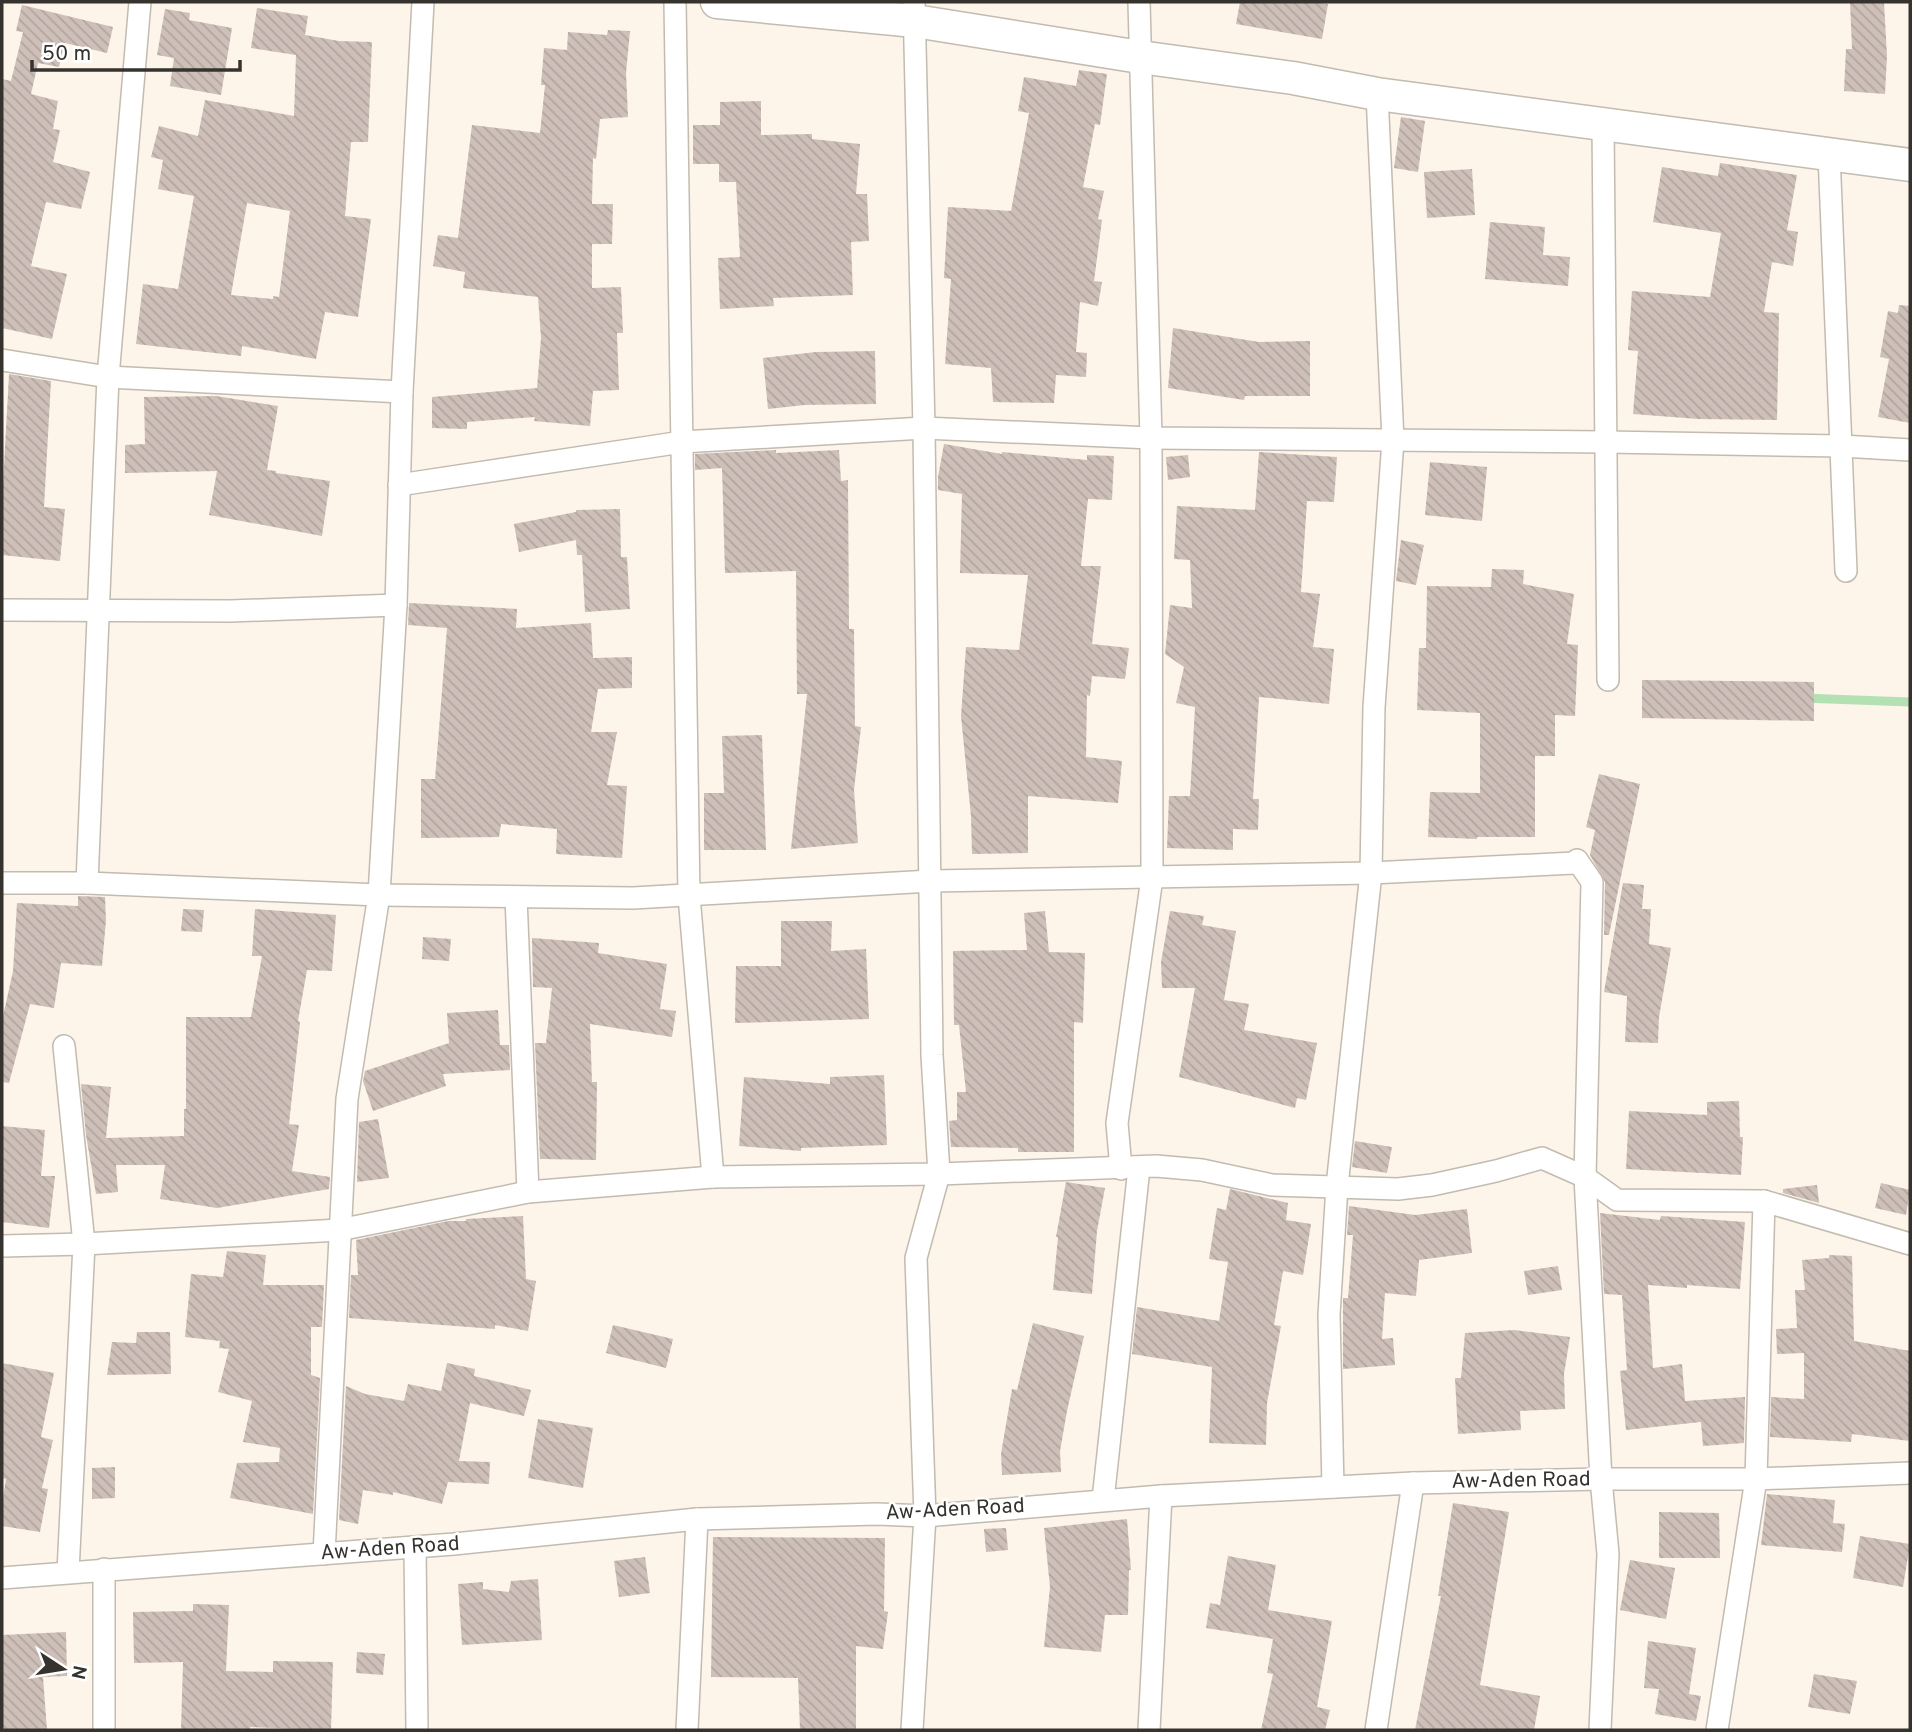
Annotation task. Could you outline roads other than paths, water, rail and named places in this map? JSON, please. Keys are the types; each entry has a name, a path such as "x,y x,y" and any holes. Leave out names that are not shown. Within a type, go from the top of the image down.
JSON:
{"street":[{"path":"87,883 108,377 140,2"},
{"path":"324,1554 347,1099 379,895 396,606 402,393 423,2"},
{"path":"675,2 690,896 713,1177"},
{"path":"717,2 914,11 1139,57 1293,78 1377,94 1910,165"},
{"path":"1103,1500 1130,1168 1117,1123 1152,878 1151,438 1139,2"},
{"path":"912,1730 925,1516 916,1258 939,1174 932,1055 924,428 914,11"},
{"path":"1333,1487 1329,1315 1337,1186 1371,873 1374,706 1393,440 1377,94"},
{"path":"1603,123 1608,680"},
{"path":"1829,153 1846,570"},
{"path":"2,360 108,377 402,393"},
{"path":"399,485 682,442 924,428 1151,438 1606,442 1842,446 1910,450"},
{"path":"2,610 231,611 396,606"},
{"path":"2,883 87,883 379,895 633,898 931,881 1371,873 1574,863 1577,860 1592,882 1585,1177 1601,1479 1608,1554 1600,1730"},
{"path":"516,897 528,1192"},
{"path":"64,1046 84,1244 68,1572"},
{"path":"2,1246 339,1230 528,1192 713,1177 1130,1168 1202,1170 1272,1185 1398,1189 1432,1185 1542,1158 1585,1177 1617,1200 1765,1201 1910,1244"},
{"path":"1717,1730 1756,1479 1765,1201"},
{"name":"Aw-Aden Road","path":"2,1578 415,1547 697,1518 877,1514 925,1516 1161,1496 1413,1483 1756,1479 1910,1473"},
{"path":"1376,1730 1413,1483"},
{"path":"1149,1730 1161,1496"},
{"path":"687,1730 697,1518"},
{"path":"415,1547 418,1730"},
{"path":"104,1569 104,1730"}],"waterway":[{"path":"1802,698 1910,702"}]}
